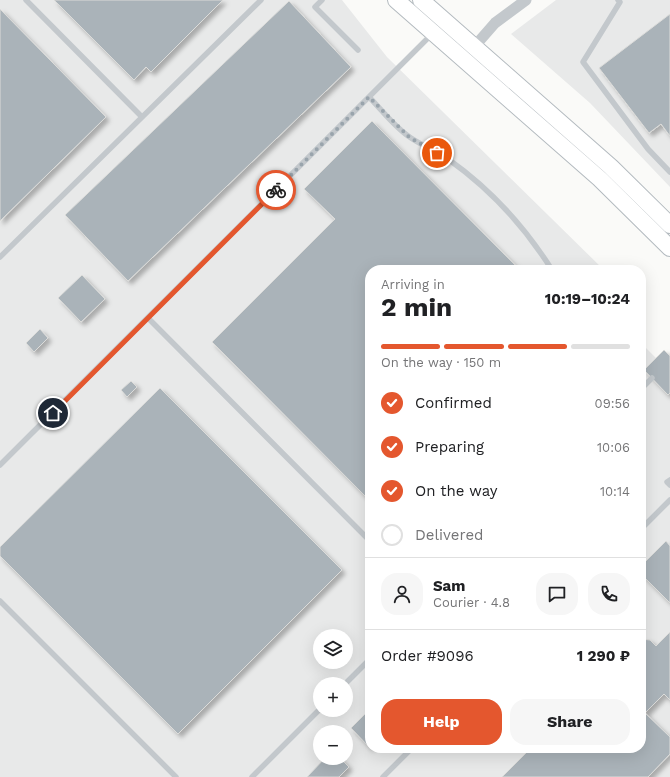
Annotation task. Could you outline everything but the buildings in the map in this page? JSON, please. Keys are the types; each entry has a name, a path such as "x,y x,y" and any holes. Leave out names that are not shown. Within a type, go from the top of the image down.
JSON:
{"main road":[{"path":"396,0 600,180 670,248"},
{"path":"421,0 611,168 670,225"}],"street":[{"path":"474,47 495,23 526,0"}],"lane":[{"path":"26,0 142,117"},
{"path":"0,257 261,0"},
{"path":"322,0 315,6 358,50"},
{"path":"618,0 620,2 583,62 648,149 670,172"},
{"path":"0,465 433,33"},
{"path":"369,97 409,137 447,159 480,185 510,214 539,249 549,265"},
{"path":"148,318 365,536"},
{"path":"646,384 652,378"},
{"path":"670,480 667,482 670,485"},
{"path":"646,524 670,500"},
{"path":"0,601 176,777"},
{"path":"352,677 365,665"},
{"path":"252,777 313,716"},
{"path":"383,777 407,753"}],"shaded area":[{"path":"0,0 342,0 387,57 599,265 365,265 365,753 646,753 646,372 668,395 670,393 670,777 0,777"},
{"path":"556,0 670,0 670,187 590,103 511,34"},
{"path":"646,348 656,358 646,368"}],"way so far":[{"path":"276,190 369,97 409,137 437,153"}],"route":[{"path":"53,413 276,190"}]}
